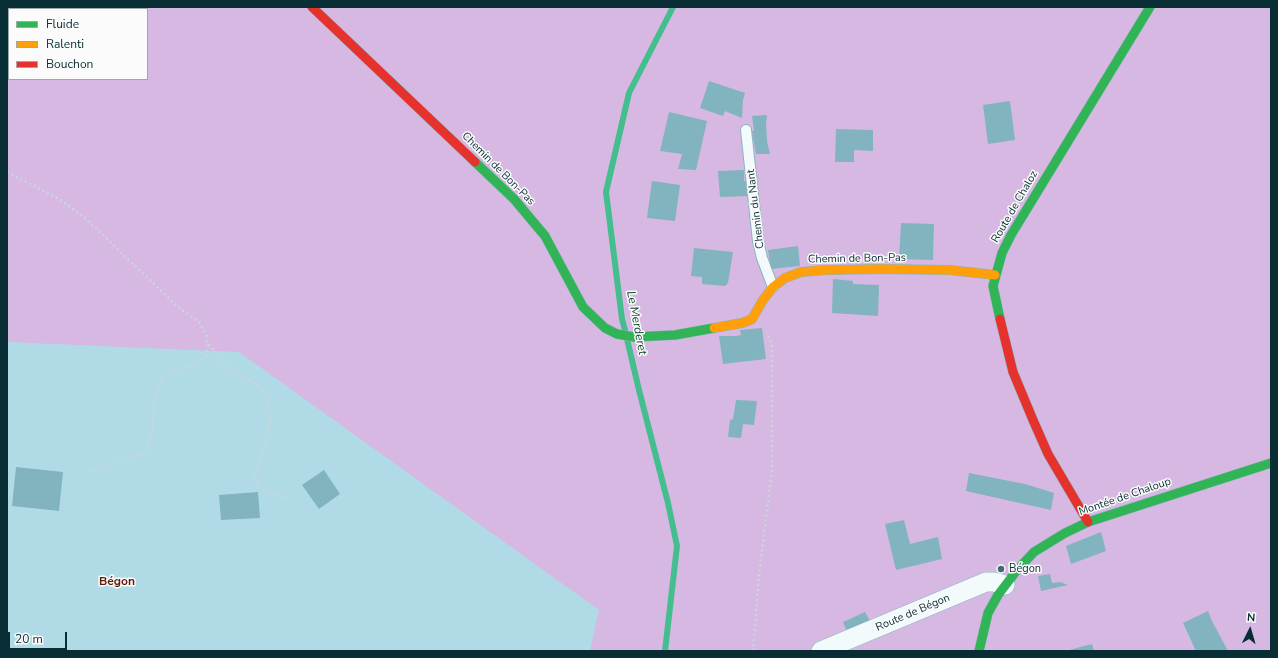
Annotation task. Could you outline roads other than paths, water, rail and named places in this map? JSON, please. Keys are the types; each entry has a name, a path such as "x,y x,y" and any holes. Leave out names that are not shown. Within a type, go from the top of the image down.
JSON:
{"street":[{"name":"Chemin de Bon-Pas","path":"312,7 514,199 545,236 583,306 605,328 617,334 634,337 675,335 742,323 752,319 773,287 785,278 801,272 825,270 950,270 995,275"},
{"name":"Route de Chaloz","path":"1088,522 1048,454 1032,420 1013,372 993,286 1002,253 1011,235 1150,7"},
{"name":"Montée de Chaloup","path":"979,651 988,613 1005,585 1034,552 1065,533 1088,522 1271,463"},
{"name":"Route de Bégon","path":"821,651 986,582 994,582 1005,585"}],"lane":[{"name":"Chemin du Nant","path":"746,130 758,241 762,258 773,287"}],"waterway":[{"name":"Le Merderet","path":"625,330 622,319 606,192 629,93 673,7"},
{"name":"Le Merderet","path":"627,339 668,503 677,546 665,651"}],"place":[{"name":"Bégon","path":"1001,569"}],"district":[{"name":"Bégon","path":"117,582"}]}
